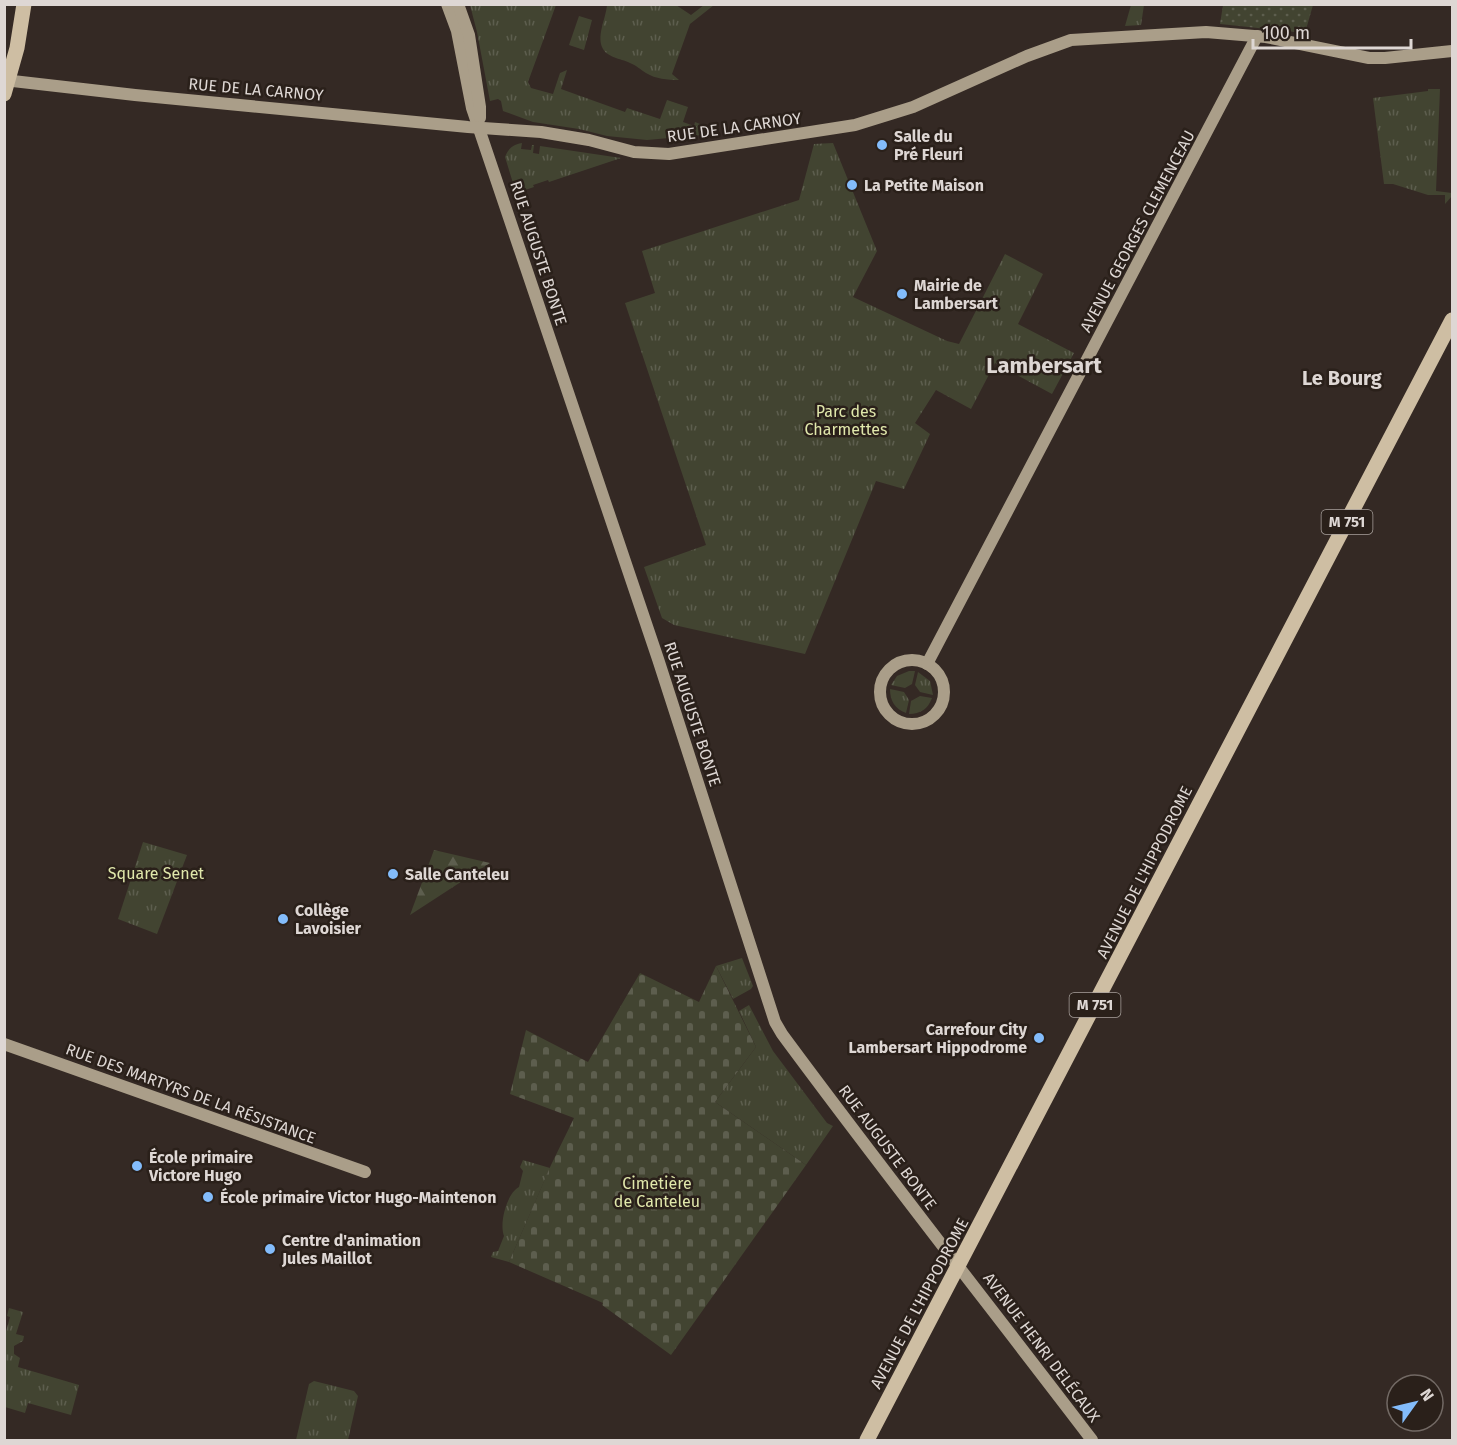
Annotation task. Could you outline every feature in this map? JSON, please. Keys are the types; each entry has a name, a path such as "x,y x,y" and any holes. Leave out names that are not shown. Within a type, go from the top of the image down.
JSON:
{"main road":[{"path":"4,57 14,4"},
{"path":"6,85 17,48 24,4"},
{"name":"AVENUE DE L'HIPPODROME","path":"877,1440 962,1269 1452,320"},
{"name":"AVENUE DE L'HIPPODROME","path":"867,1440 962,1269 1452,337"}],"street":[{"name":"RUE AUGUSTE BONTE","path":"447,4 457,31 472,108 658,658 775,1022 872,1155 962,1269"},
{"name":"RUE AUGUSTE BONTE","path":"459,4 469,34 480,107 480,128"},
{"name":"RUE DE LA CARNOY","path":"6,85 564,135 642,153 677,153 855,126 913,107 1027,56 1071,40 1188,32 1257,36 1369,58 1452,51"},
{"name":"AVENUE GEORGES CLEMENCEAU","path":"927,664 1257,36"},
{"path":"914,660 927,664 937,672 943,683 944,696 940,709 930,719 921,723 908,724 895,719 885,709 880,697 885,675 892,667 904,661 914,660"},
{"name":"RUE DES MARTYRS DE LA RÉSISTANCE","path":"4,1044 366,1172"},
{"name":"AVENUE HENRI DELÉCAUX","path":"962,1269 1092,1440"}],"green space":[{"path":"1223,4 1313,5 1305,33 1220,24"},
{"path":"470,5 556,5 528,82 531,88 553,94 560,73 567,70 561,89 625,112 627,108 660,119 667,100 688,107 683,122 694,126 695,122 705,126 702,135 647,140 607,136 533,122 503,111 501,101 498,99 490,101"},
{"path":"607,5 676,5 691,15 704,5 714,5 690,24 672,74 679,80 654,77 604,51 601,31"},
{"path":"1131,5 1144,5 1141,25 1125,26"},
{"path":"579,16 592,20 584,50 569,45"},
{"path":"1428,89 1440,89 1436,191 1452,193 1445,204 1445,195 1428,195 1393,184 1384,184 1373,98 1428,91"},
{"path":"522,143 521,149 531,150 534,145 533,153 539,154 540,146 621,158 549,182 548,180 533,185 534,187 516,193 505,157 511,147"},
{"name":"Parc des Charmettes","path":"833,143 877,251 853,297 947,341 959,344 1005,254 1043,274 1018,324 1074,353 1052,394 995,363 971,409 936,390 915,423 930,434 904,489 876,481 805,654 674,625 662,618 644,567 706,545 625,303 655,293 642,251 799,200 814,144"},
{"path":"915,671 912,684 905,688 891,685 897,676"},
{"path":"918,672 930,681 933,695 920,692 915,685"},
{"path":"890,689 904,692 909,700 906,713 894,704"},
{"path":"920,696 932,698 923,710 909,714 911,701"},
{"name":"Square Senet","path":"143,842 187,855 157,934 118,919"},
{"path":"434,850 490,863 410,915"},
{"path":"742,958 753,986 733,999 716,966"},
{"name":"Cimetière de Canteleu","path":"716,966 756,1047 715,1102 806,1165 671,1355 602,1305 603,1303 509,1262 574,1118 510,1094 526,1030 588,1062 640,973 699,1002"},
{"path":"749,1005 773,1051 827,1123 833,1126 806,1165 715,1102 756,1047 739,1011"},
{"path":"523,1160 550,1168 509,1262 491,1257 493,1252 498,1251 504,1236 505,1209 511,1195 519,1187 523,1171 520,1167"},
{"path":"9,1308 23,1312 16,1334 24,1336 23,1341 14,1346 14,1354 20,1358 18,1367 79,1385 71,1415 28,1403 25,1413 5,1407 5,1335 10,1317 7,1316"},
{"path":"314,1381 354,1391 358,1396 348,1440 296,1440 309,1384"}],"place":[{"name":"Salle du Pré Fleuri","path":"882,145"},
{"name":"La Petite Maison","path":"852,185"},
{"name":"Mairie de Lambersart","path":"902,294"},
{"name":"Salle Canteleu","path":"393,874"},
{"name":"Collège Lavoisier","path":"283,919"},
{"name":"Carrefour City Lambersart Hippodrome","path":"1039,1038"},
{"name":"École primaire Victore Hugo","path":"137,1166"},
{"name":"École primaire Victor Hugo-Maintenon","path":"208,1197"},
{"name":"Centre d'animation Jules Maillot","path":"270,1249"}],"district":[{"name":"Lambersart","path":"1044,365"},
{"name":"Le Bourg","path":"1342,378"}]}
